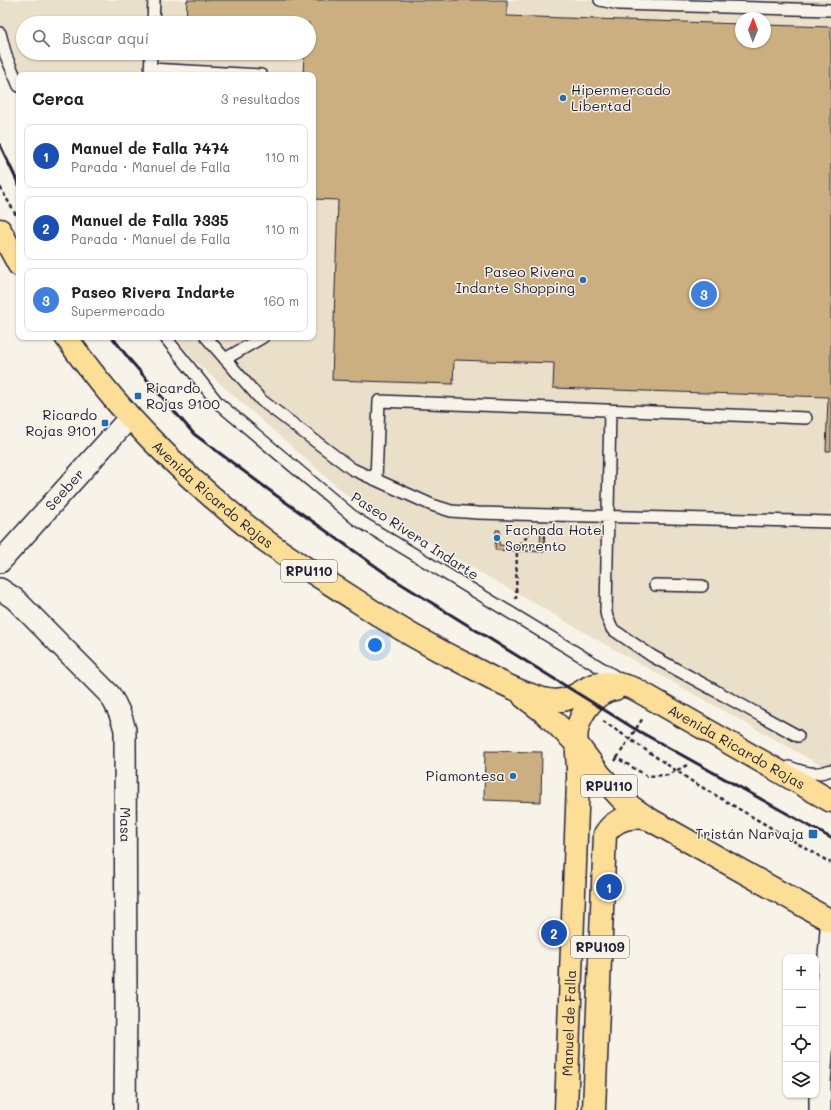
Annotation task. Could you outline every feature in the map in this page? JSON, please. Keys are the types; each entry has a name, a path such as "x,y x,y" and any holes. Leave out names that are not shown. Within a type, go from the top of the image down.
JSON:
{"main road":[{"path":"0,230 16,259"},
{"name":"Avenida Ricardo Rojas","path":"68,340 84,363 130,417 156,445 191,478 265,540 388,622 430,646 514,689 542,699 561,701 568,699 591,686 604,683 621,685 649,696 831,801"},
{"name":"Avenida Ricardo Rojas","path":"514,689 545,713 577,744 612,789 630,806 649,819 831,921"},
{"name":"Avenida Ricardo Rojas","path":"577,744 577,731 586,710 596,698 607,691 619,689 649,696"},
{"name":"Manuel de Falla","path":"566,1110 578,789 577,744"},
{"name":"Manuel de Falla","path":"594,1110 604,834 610,826 625,818 633,817 649,819"}],"street":[{"name":"Seeber","path":"0,562 130,417"},
{"name":"Masa","path":"0,589 15,599 110,695 122,719 125,738 125,1110"},
{"path":"820,1110 826,1082 831,929"}],"lane":[{"path":"153,16 154,0"},
{"path":"600,0 619,4 831,10"},
{"path":"0,33 6,56 16,79"},
{"path":"150,72 151,60"},
{"name":"Paseo Rivera Indarte","path":"167,340 218,403 356,519 649,696"},
{"path":"209,340 261,400 352,469 432,505 452,511 478,513 831,522"},
{"path":"225,359 258,340"},
{"path":"376,480 379,401 806,418"},
{"path":"610,410 606,612 612,629 652,656 798,736"},
{"path":"655,585 702,586"},
{"path":"744,751 806,773 822,773 831,770"}],"path":[{"path":"0,187 16,216"},
{"path":"516,617 517,546 527,537 534,524 534,514"},
{"path":"601,776 617,758 629,738 649,696"},
{"path":"586,710 693,782 831,863"},
{"path":"617,758 647,776 668,775 689,764"}],"shaded area":[{"path":"0,0 831,0 831,771 610,647 348,496 198,364 178,340 316,340 316,72 16,72 16,85 0,32"}],"building":[{"name":"Paseo Rivera Indarte Shopping","path":"187,0 507,0 507,16 735,24 735,48 771,48 771,25 831,27 831,451 826,451 828,397 553,388 554,363 454,360 453,384 332,380 338,200 316,199 316,72 303,72 304,60 316,60 316,16 186,16"},
{"name":"Fachada Hotel Sorrento","path":"541,526 545,526 544,552 495,550 496,530 500,530 499,545 540,547"},
{"name":"Piamontesa","path":"485,751 542,752 541,802 484,800"}],"railway":[{"path":"0,145 16,179"},
{"path":"114,340 194,434 277,496 395,580 635,729 831,838"}],"place":[{"name":"Hipermercado Libertad","path":"563,98"},
{"name":"Paseo Rivera Indarte Shopping","path":"583,280"},
{"name":"Paseo Rivera Indarte","path":"704,294"},
{"name":"Ricardo Rojas 9100","path":"138,396"},
{"name":"Ricardo Rojas 9101","path":"105,423"},
{"name":"Fachada Hotel Sorrento","path":"497,538"},
{"name":"Piamontesa","path":"513,776"},
{"name":"Tristán Narvaja","path":"813,834"},
{"name":"Manuel de Falla 7474","path":"609,887"},
{"name":"Manuel de Falla 7335","path":"554,933"}]}
